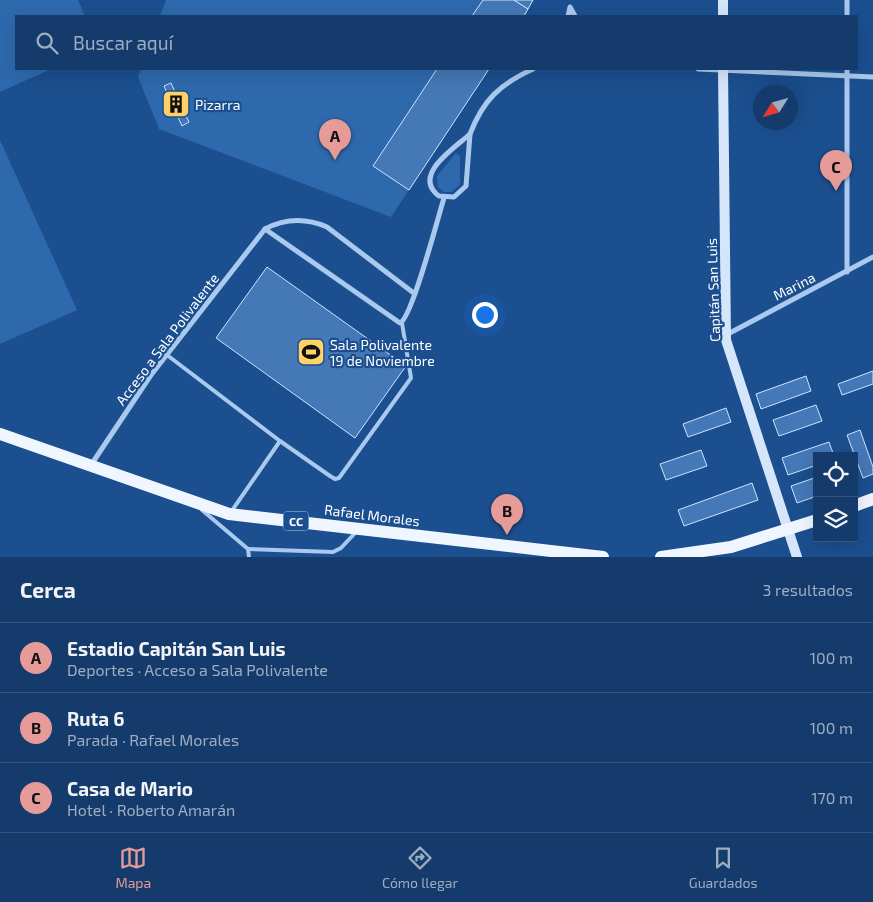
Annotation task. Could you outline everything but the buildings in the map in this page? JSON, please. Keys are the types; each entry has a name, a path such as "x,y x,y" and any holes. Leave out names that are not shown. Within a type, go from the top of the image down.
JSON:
{"main road":[{"name":"Rafael Morales","path":"0,434 229,514 603,557"},
{"path":"858,504 873,498"},
{"path":"662,557 732,547 813,521"}],"street":[{"path":"568,0 575,15"},
{"path":"723,0 723,15"},
{"path":"847,0 847,15"},
{"path":"568,15 570,6"},
{"path":"470,134 433,168 430,174 432,190 444,198 458,196 466,186 470,134 478,114 489,98 505,85 531,70"},
{"path":"723,70 848,72 873,77"},
{"name":"Capitán San Luis","path":"723,70 726,335 787,531 797,557"},
{"path":"847,272 848,72"},
{"path":"415,294 327,227 310,220 289,220 276,223 265,229 398,323 402,323 406,318 415,294 444,198"},
{"name":"Acceso a Sala Polivalente","path":"91,465 167,355 265,229"},
{"name":"Marina","path":"726,335 873,257"}],"lane":[{"path":"167,355 280,441 330,476 339,478 411,378 402,323"},
{"path":"229,514 280,441"},
{"path":"191,500 248,549 334,552 341,548 360,529"},
{"path":"248,549 249,557"}],"shaded area":[{"path":"0,0 78,0 85,15 15,15 15,70 49,70 0,92"},
{"path":"166,0 533,0 525,15 160,15"},
{"path":"141,70 488,70 391,217 159,129 138,77"},
{"path":"0,140 77,310 0,344"},
{"path":"456,153 460,156 460,184 452,192 444,192 438,187 437,176"}],"place":[{"name":"Pizarra","path":"176,104"},
{"name":"Estadio Capitán San Luis","path":"335,160"},
{"name":"Casa de Mario","path":"836,191"},
{"name":"Sala Polivalente 19 de Noviembre","path":"311,352"},
{"name":"Ruta 6","path":"507,535"}]}
